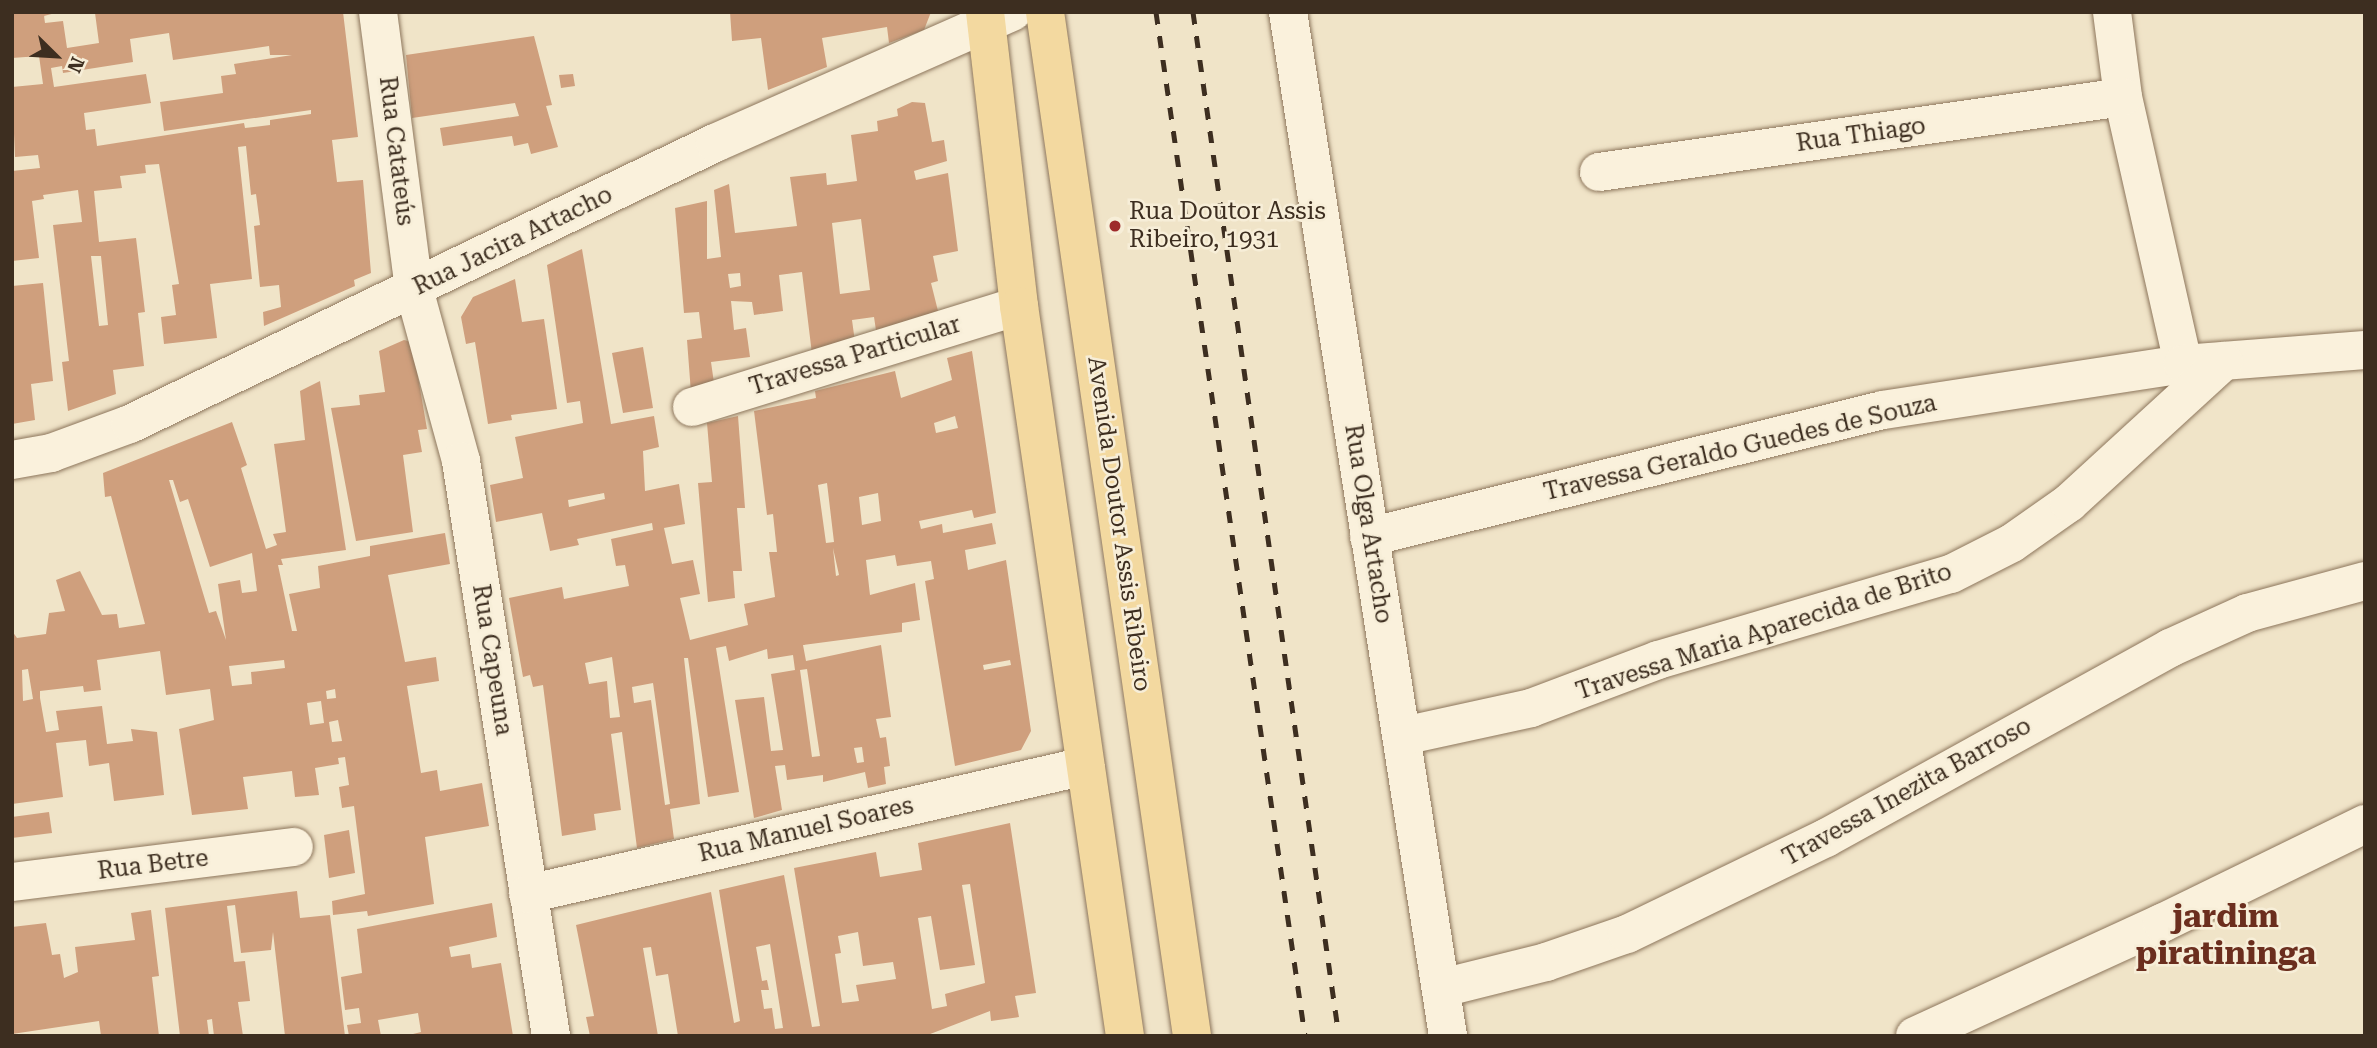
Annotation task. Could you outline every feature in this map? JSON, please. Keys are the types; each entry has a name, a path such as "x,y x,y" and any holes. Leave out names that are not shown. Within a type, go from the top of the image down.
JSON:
{"main road":[{"name":"Avenida Doutor Assis Ribeiro","path":"1045,12 1192,1036"},
{"path":"995,16 1018,306 1125,1036"}],"street":[{"name":"Rua Catateús","path":"378,12 414,289"},
{"name":"Rua Olga Artacho","path":"1288,12 1448,1036"},
{"path":"2112,12 2123,97 2183,364"},
{"name":"Rua Jacira Artacho","path":"12,460 51,453 130,424 715,143 995,16"},
{"name":"Rua Thiago","path":"1598,173 2123,97"},
{"name":"Rua Capeuna","path":"414,289 461,461 551,1036"},
{"name":"Travessa Particular","path":"692,407 1018,306"},
{"name":"Travessa Geraldo Guedes de Souza","path":"1369,537 1883,410 2183,364 2365,350"},
{"name":"Travessa Maria Aparecida de Brito","path":"1403,736 1531,708 1658,660 1951,574 2012,543 2068,503 2224,361"},
{"name":"Travessa Inezita Barroso","path":"1442,988 1546,962 1627,934 1814,844 2170,648 2247,613 2328,587 2365,581"},
{"name":"Rua Manuel Soares","path":"528,894 1085,766"},
{"path":"1915,1036 2162,923 2365,824"},
{"name":"Rua Betre","path":"12,882 294,848"}],"building":[{"path":"12,12 59,12 44,16 45,23 63,21 67,48 99,43 95,13 99,12 343,12 358,137 332,140 337,182 363,180 371,273 354,280 355,286 264,326 263,312 281,307 279,285 260,287 254,226 260,225 256,194 251,195 246,146 238,147 252,279 210,284 217,338 164,344 161,317 176,315 172,285 179,284 159,164 145,165 146,173 120,176 122,188 94,191 99,242 136,238 145,312 138,313 144,366 113,370 116,394 68,411 62,362 69,361 53,225 82,222 78,190 43,195 44,199 32,201 39,258 12,261 12,171 40,168 38,155 15,157 12,87 43,84 39,56 12,58","holes":["169,33 173,60 269,46 270,55 292,55 234,64 236,74 221,76 223,93 160,102 164,131 311,110 311,114 270,120 270,125 245,128 244,123 97,146 95,129 86,130 84,113 151,103 146,74 54,87 51,68 62,66 63,73 133,62 130,39","91,256 101,256 108,325 99,326"]},
{"path":"730,12 931,12 924,30 889,43 887,27 822,38 827,67 768,90 761,38 732,41"},
{"path":"534,36 552,105 546,106 558,147 531,154 528,143 514,146 512,136 443,146 440,128 519,116 515,103 412,118 406,55"},
{"path":"573,74 575,86 561,88 559,75"},
{"path":"912,102 925,103 932,142 944,140 947,161 914,171 916,180 948,173 958,251 933,256 938,281 931,283 940,319 877,337 874,317 852,320 855,342 812,354 802,272 779,275 783,311 754,315 752,302 731,301 734,330 746,328 750,357 711,362 715,390 691,393 687,340 702,338 699,312 684,313 675,208 707,201 707,259 721,257 714,190 729,184 735,233 797,226 790,177 826,173 827,185 857,181 851,135 878,131 877,121 898,116 897,109","holes":["861,219 870,290 840,294 832,223","740,273 741,286 730,288 728,274"]},
{"path":"582,249 611,424 654,416 659,447 643,451 645,491 679,484 685,524 664,528 672,564 693,560 700,594 680,598 690,640 748,625 744,604 775,597 769,552 777,552 773,514 767,515 754,411 816,398 815,391 895,371 901,398 952,380 947,358 972,351 996,513 974,518 972,510 919,521 921,529 942,524 943,533 992,523 996,544 965,550 968,570 1006,560 1031,731 1021,750 955,766 925,581 934,579 931,561 897,566 895,555 866,560 870,595 915,583 920,620 902,623 902,632 803,645 806,661 881,645 891,717 876,719 880,738 886,737 890,766 884,767 886,784 868,788 865,772 823,782 823,775 787,780 785,765 775,766 782,810 754,818 735,700 764,697 771,751 783,750 771,674 795,670 793,655 768,659 767,649 729,661 726,646 716,648 739,792 708,797 688,658 684,658 700,804 670,809 674,839 637,848 622,732 611,734 621,810 594,814 596,830 562,836 543,685 533,687 530,675 523,677 509,598 562,587 564,599 629,586 625,565 616,566 611,539 653,530 652,523 577,539 579,545 550,551 542,513 496,522 490,485 523,478 515,437 583,423 580,401 567,403 547,265","holes":["955,416 958,428 936,433 934,423","827,483 834,542 826,543 818,485","604,493 605,499 569,507 568,500","878,493 881,521 862,525 859,497","833,548 839,575 836,576","612,657 620,717 610,718 607,681 589,684 585,663","1010,660 1011,665 984,670 983,665","807,669 820,756 812,757 800,670","653,683 670,804 665,805 651,700 634,703 632,687","862,747 864,762 857,763 854,748"]},
{"path":"515,279 522,322 544,319 557,409 511,415 512,420 488,424 475,342 466,344 461,317 473,297"},
{"path":"43,283 53,381 31,384 35,420 12,424 12,286"},
{"path":"404,340 412,342 427,429 418,430 422,452 403,455 413,532 356,541 331,408 360,405 359,395 385,392 379,351"},
{"path":"643,347 653,408 623,413 612,353"},
{"path":"320,381 346,550 281,559 283,565 278,565 292,631 297,631 289,594 320,588 318,566 370,556 370,546 445,533 450,564 388,575 405,662 436,657 439,681 407,686 421,773 437,770 440,791 482,783 489,826 425,837 434,904 368,916 367,911 333,915 332,901 365,894 354,806 342,808 339,787 349,785 345,757 338,758 339,764 315,768 319,795 295,797 292,771 243,777 248,809 192,815 179,729 214,720 210,689 166,695 160,651 97,660 101,690 84,692 83,686 40,691 40,698 46,732 59,730 56,711 102,706 107,744 133,741 131,729 157,732 164,795 114,801 109,763 89,766 86,740 56,743 63,797 12,804 12,631 17,638 46,634 49,613 65,611 56,580 80,571 102,615 117,614 119,628 145,624 111,496 105,497 103,473 232,422 247,465 241,468 266,549 277,545 273,534 286,532 274,444 305,440 300,391","holes":["169,480 173,480 180,502 188,499 210,567 252,553 257,591 242,593 240,580 218,584 226,640 216,611 209,613","284,660 285,668 251,672 252,684 232,686 229,666","28,669 33,699 23,701 22,670","335,689 336,698 327,699 326,691","321,701 324,723 310,725 307,703","338,720 342,741 332,742 329,722"]},
{"path":"738,416 745,508 737,508 742,571 733,571 735,598 708,602 698,483 712,482 707,423"},
{"path":"49,812 52,833 12,838 12,817"},
{"path":"1010,823 1036,993 1015,996 1019,1017 991,1021 990,1011 925,1036 678,1036 668,974 656,976 651,947 643,948 658,1036 590,1036 586,1017 594,1016 576,925 711,892 734,1023 740,1021 719,890 784,875 812,1027 820,1026 794,868 876,852 880,877 922,870 918,843","holes":["970,884 985,983 945,994 947,1006 932,1009 918,918 931,916 940,970 975,965 962,885","858,932 863,966 893,962 896,979 856,985 859,1001 842,1003 835,954 841,953 838,936","770,944 783,1028 775,1029 772,1008 764,1009 761,990 769,990 767,980 762,981 756,947"]},
{"path":"349,830 355,873 329,878 324,835"},
{"path":"297,891 300,918 330,915 345,1036 285,1036 273,932 271,950 241,953 235,905 227,906 234,962 245,961 250,1001 238,1002 243,1036 214,1036 212,1019 207,1020 209,1036 180,1036 165,908"},
{"path":"492,903 497,937 449,947 451,957 470,954 472,968 501,963 513,1036 405,1036 421,1032 418,1013 378,1020 381,1036 349,1036 347,1025 361,1023 359,1008 345,1010 341,977 362,973 357,929"},
{"path":"151,910 159,976 152,977 159,1036 101,1036 99,1021 12,1034 12,927 46,923 52,955 60,954 64,978 78,972 75,947 135,940 131,913"}],"railway":[{"path":"1156,12 1305,1036"},
{"path":"1193,12 1339,1036"}],"place":[{"name":"Rua Doutor Assis Ribeiro, 1931","path":"1115,226"}],"district":[{"name":"jardim piratininga","path":"2226,936"}]}
